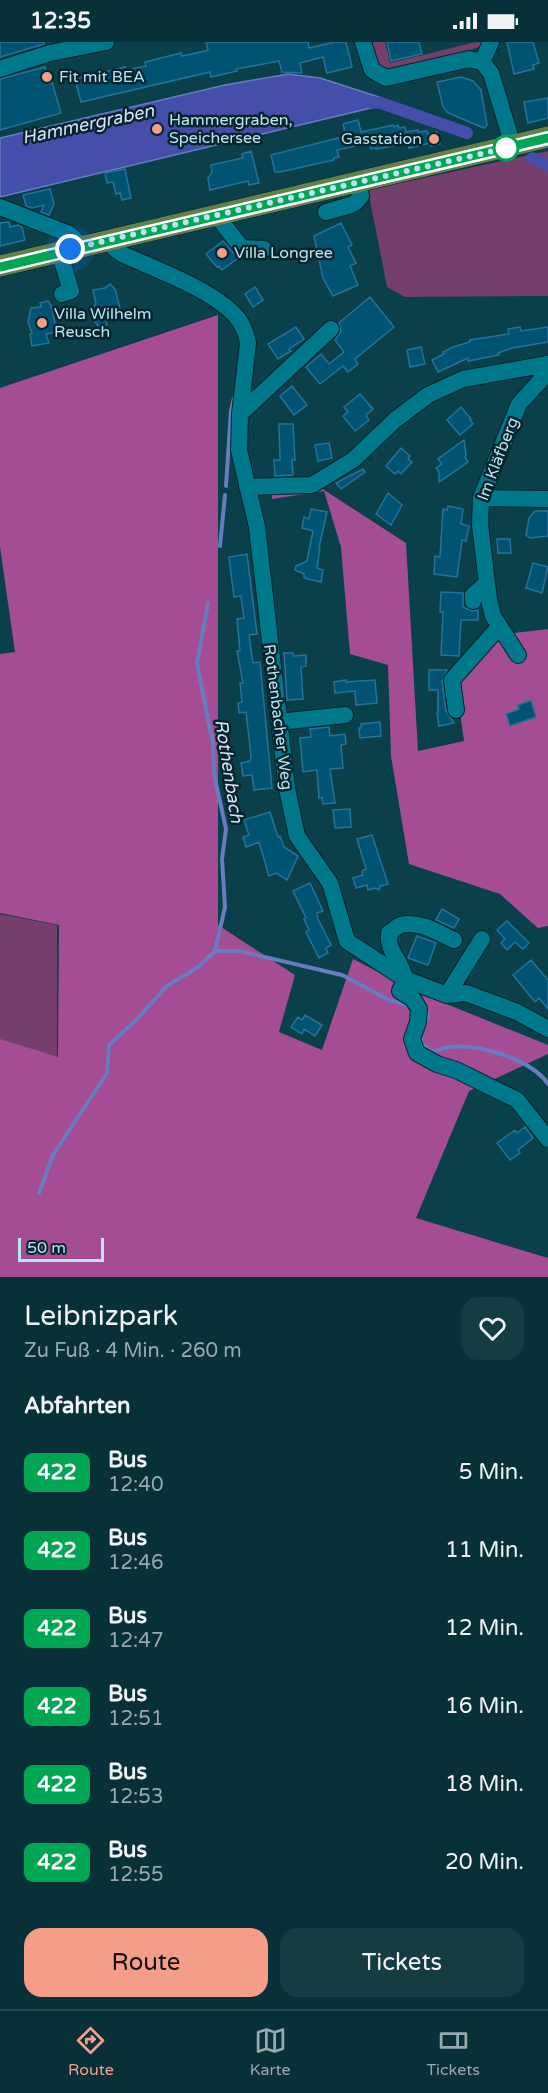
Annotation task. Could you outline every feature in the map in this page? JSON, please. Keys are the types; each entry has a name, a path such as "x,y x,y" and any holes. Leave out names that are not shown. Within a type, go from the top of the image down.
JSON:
{"main road":[{"path":"0,266 548,138"}],"street":[{"path":"0,69 45,51 106,42"},
{"path":"363,42 372,70 386,78 469,59 482,62 491,73 513,146"},
{"path":"482,62 491,42"},
{"path":"326,212 356,202 361,196 358,181"},
{"path":"0,207 69,234 83,246"},
{"path":"216,215 242,248 264,249"},
{"name":"Rothenbacher Weg","path":"108,240 122,254 206,293 233,313 242,324 248,343 240,414 239,450 257,527 287,789 297,836 330,883 347,941 405,979 447,995 466,993 517,1012 548,1029"},
{"path":"57,253 72,291"},
{"path":"240,414 331,329"},
{"path":"247,487 312,485 353,460 395,420 428,395 463,379 548,364"},
{"name":"Im Kläfberg","path":"518,655 493,616 489,600 480,525 482,498 519,404 548,372"},
{"path":"482,498 548,499"},
{"path":"473,598 487,583"},
{"path":"456,710 452,680 499,627"},
{"path":"279,722 345,715"},
{"path":"454,940 428,928 414,925 400,925 389,933 388,946 403,969 405,979 400,991 413,999 418,1009 418,1022 412,1039 417,1053 517,1100 548,1139"},
{"path":"447,995 482,939"}],"shaded area":[{"path":"371,42 385,42 390,63 484,42 471,50 388,69 382,67"},
{"path":"548,151 548,296 405,297 387,287 368,190"},
{"path":"218,315 218,925 295,975 279,1032 322,1050 353,959 424,995 548,1045 548,1054 469,1091 416,1218 548,1258 548,1277 0,1277 0,1039 58,1057 59,925 0,913 0,654 15,652 0,547 0,388"},
{"path":"271,488 321,488 406,543 418,751 464,741 457,691 458,680 498,635 548,629 548,926 538,928 500,894 409,864 391,756 388,665 350,654 341,547 324,491 272,499"},
{"path":"0,914 57,925 57,1059 0,1040"}],"water":[{"name":"Hammergraben, Speichersee","path":"288,74 320,78 382,98 379,106 0,197 0,138 225,85"}],"building":[{"path":"0,42 44,42 44,44 0,57"},
{"path":"206,42 308,42 309,48 346,42 352,67 327,73 323,57 300,63 302,73 282,72 279,61 236,69 237,71 211,77 210,72 81,102 75,79 125,67 126,70 146,66 145,62 181,53 182,56 205,51 208,50"},
{"path":"387,42 419,42 422,54 391,61"},
{"path":"507,42 533,42 539,63 533,65 534,69 514,74"},
{"path":"45,67 49,84 52,82 61,113 0,130 0,79"},
{"path":"461,77 473,81 481,90 487,125 484,128 448,113 443,107 437,82"},
{"path":"548,98 548,118 528,123 524,102"},
{"path":"358,120 361,132 398,125 399,128 405,127 406,132 418,130 418,132 427,131 428,134 437,132 440,144 431,146 431,143 409,148 408,143 371,149 369,143 337,150 339,157 334,160 275,172 271,155 346,136 343,124"},
{"path":"251,151 259,183 249,185 248,181 210,190 208,178 212,172 211,165 243,158 242,154"},
{"path":"125,169 131,198 122,200 120,193 116,194 113,182 107,183 105,173"},
{"path":"50,189 54,204 49,215 41,212 44,205 32,208 26,206 23,195"},
{"path":"9,222 10,227 18,225 22,227 25,240 0,246 0,223"},
{"path":"341,223 352,245 348,247 356,263 350,266 358,285 333,296 323,278 314,236"},
{"name":"Villa Longree","path":"223,241 238,258 222,270 206,254"},
{"path":"110,284 115,289 122,316 106,319 107,325 98,326 95,322 100,312 93,308 96,304 93,290 105,288"},
{"path":"255,287 263,300 253,307 245,294"},
{"path":"370,297 394,327 355,359 358,364 348,372 343,366 320,384 306,367 321,354 329,364 344,352 335,340 341,331 339,323"},
{"name":"Villa Wilhelm Reusch","path":"48,301 57,332 46,334 49,343 32,346 30,334 32,333 28,322 31,308 41,307 40,303"},
{"path":"296,327 304,339 278,359 268,344"},
{"path":"520,327 521,331 548,327 548,342 512,348 498,353 499,355 468,361 468,358 438,372 432,360 444,354 443,352 470,342 470,340 509,334 508,329"},
{"path":"421,347 425,364 410,367 407,350"},
{"path":"292,386 307,405 294,415 280,396"},
{"path":"360,394 373,409 366,415 369,420 355,431 343,416 348,412 344,407"},
{"path":"461,407 473,424 460,435 447,420"},
{"path":"279,424 293,424 295,460 292,460 293,475 275,476 274,460 280,460"},
{"path":"464,440 465,457 468,462 439,482 439,472 436,468 442,464 438,459"},
{"path":"329,443 332,458 318,461 315,445"},
{"path":"401,448 410,456 408,459 412,462 401,474 398,471 395,474 386,466"},
{"path":"363,469 365,472 341,489 336,483"},
{"path":"388,493 402,505 391,525 376,514"},
{"path":"448,506 463,509 461,524 469,526 466,541 462,540 457,577 434,574 435,556 440,557 443,509 447,510"},
{"path":"311,509 327,512 317,568 323,570 321,582 304,578 304,574 295,570 296,566 307,561 313,531 302,528 304,517 309,519"},
{"path":"535,511 548,511 548,536 530,538 526,535 529,518"},
{"path":"497,539 510,539 511,553 498,553"},
{"path":"247,554 257,634 249,635 253,663 260,662 272,788 254,790 252,775 243,776 241,763 250,761 251,756 246,712 239,713 238,703 242,702 240,683 243,683 237,651 240,651 237,619 244,618 241,596 234,597 229,557"},
{"path":"533,563 548,567 542,593 526,588"},
{"path":"441,592 463,593 463,607 472,611 478,610 478,620 461,620 459,656 441,655 443,612 440,612"},
{"path":"284,653 293,653 294,656 306,655 306,666 301,667 303,699 287,700"},
{"path":"429,670 447,670 442,681 446,711 454,723 439,726 438,690 429,690"},
{"path":"346,680 346,682 375,680 377,703 356,705 355,691 335,693 334,682"},
{"path":"531,700 536,717 510,726 506,714 519,709 518,705"},
{"path":"380,722 381,736 360,738 361,724"},
{"path":"329,727 330,736 345,734 346,744 341,745 343,768 330,769 335,803 323,804 322,798 319,798 317,770 303,772 300,738 311,737 310,729"},
{"path":"350,809 351,827 335,828 333,810"},
{"path":"270,812 278,837 280,836 284,847 298,856 287,880 276,873 269,876 259,842 246,847 243,837 249,835 244,820"},
{"path":"372,835 388,884 380,886 379,890 375,888 368,890 367,885 356,888 353,878 363,875 362,871 366,869 357,839"},
{"path":"310,883 323,911 317,913 318,919 331,945 326,948 328,953 319,958 306,932 309,930 304,919 306,918 293,891"},
{"path":"442,909 459,919 454,928 436,920"},
{"path":"507,921 529,943 523,949 515,942 507,950 501,943 505,939 497,930"},
{"path":"417,936 436,943 428,965 408,958"},
{"path":"531,960 548,980 548,1009 539,998 535,1002 513,975"},
{"path":"305,1015 322,1025 315,1036 304,1029 302,1034 291,1027 298,1017 302,1020"},
{"path":"525,1127 533,1138 518,1150 520,1153 510,1160 497,1143 515,1130 517,1133"}],"waterway":[{"name":"Hammergraben","path":"366,102 381,103 467,133"},
{"name":"Hammergraben","path":"532,158 548,165"},
{"name":"Rothenbach","path":"226,486 231,411 234,398"},
{"name":"Rothenbach","path":"220,546 225,495"},
{"name":"Rothenbach","path":"208,603 197,663 213,744 214,774 226,829 222,859 225,907 215,951 239,951 342,975 391,1001 409,1005"},
{"path":"39,1193 53,1155 107,1073 109,1045 167,986 198,967 215,951"},
{"name":"Rothenbach","path":"424,1026 428,1017 426,1011"},
{"name":"Rothenbach","path":"421,1033 421,1043 432,1052 448,1047 490,1051 530,1067 548,1084"}],"bus line":[{"name":"422","path":"0,267 285,198 548,138"}],"place":[{"name":"Fit mit BEA","path":"47,77"},
{"name":"Hammergraben, Speichersee","path":"157,129"},
{"name":"Gasstation","path":"434,139"},
{"name":"Villa Longree","path":"222,253"},
{"name":"Villa Wilhelm Reusch","path":"42,323"}],"route":[{"path":"70,249 506,148"}]}
